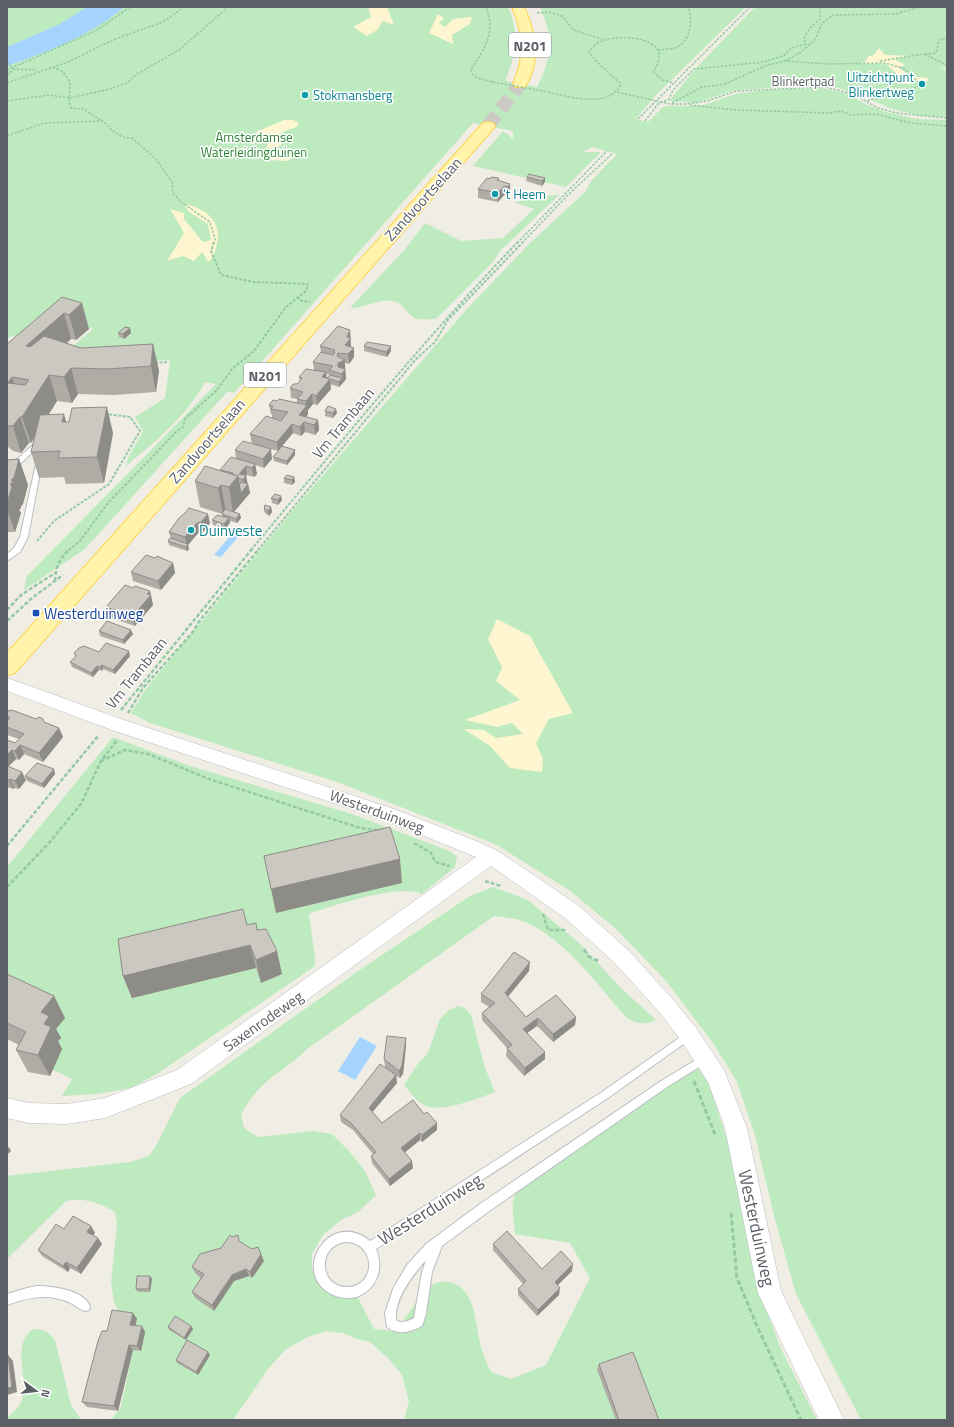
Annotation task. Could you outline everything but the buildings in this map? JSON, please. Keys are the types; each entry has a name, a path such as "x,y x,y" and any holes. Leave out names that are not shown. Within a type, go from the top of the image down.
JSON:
{"main road":[{"name":"N201","path":"518,7 527,27 530,45 529,59 520,84"},
{"name":"Zandvoortselaan","path":"7,667 488,126"}],"street":[{"name":"Westerduinweg","path":"7,684 116,724 388,814 491,856 572,912 622,957 668,1008 689,1035 717,1077 736,1128 770,1293 832,1420"},
{"name":"Saxenrodeweg","path":"9,1111 68,1114 105,1108 184,1078 472,872 491,856"}],"lane":[{"path":"7,468 15,465 43,440"},
{"path":"7,558 18,550 24,537 41,450"},
{"name":"Westerduinweg","path":"370,1247 605,1095 689,1035"},
{"path":"438,1242 427,1272 421,1314 418,1322 403,1328 395,1326 391,1323 390,1313 397,1293 411,1269 430,1248 438,1242 484,1208 705,1058"},
{"path":"346,1237 355,1238 363,1241 370,1247 374,1255 374,1273 369,1282 363,1288 354,1292 337,1292 329,1288 323,1281 320,1272 320,1263 323,1253 336,1240 346,1237"},
{"path":"7,1300 33,1291 58,1292 76,1298 85,1306"}],"path":[{"path":"7,70 97,30 130,7"},
{"path":"7,83 76,59 112,40 168,19 184,7"},
{"path":"7,101 49,95 70,98 110,89 131,80 137,74 179,50 206,28 228,7"},
{"path":"486,7 491,20 492,31 483,54 471,69 472,74 477,78 591,99 604,98 616,92 621,84 615,76 594,59 589,52 592,46 603,40 622,37 635,38 651,44 658,50 659,55 654,72 662,80 674,83"},
{"path":"658,50 678,47 685,40 690,27 692,13 688,7"},
{"path":"638,119 750,7"},
{"path":"645,121 660,102 669,99 673,90 694,69 764,62 785,55 792,48 806,44 804,38 810,28 820,19 820,7"},
{"path":"783,62 801,52 815,40 822,23 833,15 896,14 919,7"},
{"path":"536,12 549,12 562,16 574,30 603,40"},
{"path":"670,104 685,98 697,90 708,86 725,84 773,63 858,64 936,52 939,40 947,38"},
{"path":"924,54 947,65"},
{"path":"866,101 917,87 919,83 913,74 905,68 894,64 876,61"},
{"path":"7,63 13,68 39,71"},
{"path":"53,67 65,73 69,80 72,87 70,98 71,108 84,109 103,121 116,134 132,138 155,158 172,182 173,193 181,202 210,222 215,240 211,251 221,275 254,282 308,284 307,289 286,306 254,351 232,369 217,390 184,419 183,427 177,431 108,503 80,541 62,556 55,581"},
{"path":"7,75 13,68"},
{"name":"Blinkertpad","path":"616,92 670,104 686,104 707,101 736,91 825,87 843,91 878,108 913,116 947,118"},
{"path":"686,104 702,108 736,110 775,110 787,112 829,113 841,111 850,115 876,114 911,124 922,123 947,126"},
{"path":"876,114 878,108"},
{"path":"913,116 922,123"},
{"path":"7,136 44,123 103,121"},
{"name":"Vm Trambaan","path":"116,724 198,612 422,345 462,300 607,151"},
{"path":"7,846 116,724 128,714 143,688 192,632 200,620 416,359 435,342 448,320 569,194 613,153"},
{"path":"297,297 302,301 316,304"},
{"path":"152,363 167,362"},
{"path":"35,543 54,521 109,484 140,432 130,417 106,414"},
{"path":"7,610 21,595 56,573"},
{"path":"7,887 48,844 81,804 101,761 117,740 116,724"},
{"path":"101,761 125,750 148,754 209,779 360,828 384,831"},
{"path":"410,841 431,853 435,862 472,872 482,880 503,886"},
{"path":"542,911 548,930 574,930"},
{"path":"581,943 588,956 600,963"},
{"path":"687,1069 693,1077 717,1139"},
{"path":"731,1208 737,1278 756,1326 801,1420"}],"green space":[{"name":"Amsterdamse Waterleidingduinen","path":"7,7 508,7 514,26 515,44 512,62 505,81 537,87 546,67 549,48 548,28 540,7 746,7 656,95 636,119 648,122 664,106 704,105 735,94 766,90 822,88 849,94 867,105 886,112 917,119 947,120 947,1420 861,1420 796,1294 774,1216 755,1135 737,1082 713,1043 666,981 616,929 569,890 497,845 340,783 150,723 131,713 146,689 293,510 465,311 528,245 585,192 591,181 617,154 592,147 583,152 601,152 566,187 473,166 503,131 513,139 513,131 473,123 234,393 228,391 85,549 24,590 27,576 216,384 205,382 189,406 170,428 126,466 128,458 143,431 135,417 165,398 170,360 97,364 66,352 93,329 57,318 31,331 7,338"},
{"path":"755,7 947,7 947,68 941,67 947,72 947,117 922,116 892,109 863,96 829,85 735,90 695,103 669,101 697,67","holes":["874,55 906,56 894,59 905,65 899,67 909,76 927,78 927,81 910,80 897,74 886,64 862,63"]},
{"path":"560,194 500,251 494,261 436,319 417,319 410,315 400,304 393,301 382,301 361,307 350,308 406,248 425,223 461,241 503,238 534,209 514,202"},
{"path":"113,737 190,766 349,813 447,850 457,856 455,867 422,894 412,891 383,893 349,901 309,914 315,966 157,1074 131,1088 98,1094 62,1096 72,1079 27,1057 35,1046 7,1032 7,867"},
{"path":"493,887 528,900 579,943 621,988 656,1020 648,1023 641,1023 634,1022 627,1018 577,961 548,935 532,925 516,919 494,916 307,1049 297,1059 260,1087 241,1114 244,1128 258,1137 313,1131 332,1134 349,1151 365,1171 376,1195 358,1212 341,1220 323,1235 312,1254 312,1269 319,1284 334,1295 358,1298 374,1329 393,1331 404,1320 421,1295 432,1285 442,1282 453,1283 461,1287 470,1300 481,1347 491,1372 511,1379 546,1365 590,1278 570,1243 515,1234 512,1208 514,1196 517,1190 522,1182 695,1067 702,1067 706,1074 732,1155 756,1283 781,1349 817,1420 404,1420 409,1401 402,1375 389,1359 370,1342 357,1339 343,1333 326,1331 308,1337 286,1349 268,1369 233,1420 111,1420 121,1407 134,1345 114,1302 111,1282 117,1225 115,1212 86,1200 66,1201 7,1259 7,1176 130,1162 149,1156 157,1144 180,1098 364,967 470,896"},
{"path":"458,1006 465,1008 471,1015 485,1068 495,1092 460,1104 440,1108 424,1105 413,1096 404,1085 417,1065 428,1053 440,1019 449,1010"},
{"path":"33,1329 46,1332 55,1340 71,1405 81,1420 7,1420 7,1417 18,1408 23,1397 24,1385 22,1350 25,1339"}],"sand":[{"path":"368,7 387,7 394,25 383,21 377,30 367,36 353,27 371,17"},
{"path":"438,14 444,18 439,23 445,27 453,19 472,17 470,24 452,35 453,44 429,33"},
{"path":"879,48 885,55 908,56 895,59 899,63 905,64 899,68 909,76 928,78 928,81 910,81 911,84 900,83 893,81 885,74 897,74 886,64 861,64 866,62 868,56 874,55"},
{"path":"284,120 293,120 299,123 297,127 282,132 276,138 282,144 276,148 266,148 270,140 259,137 256,132"},
{"path":"291,151 295,153 288,156 292,158 287,161 269,160 276,154"},
{"path":"184,204 205,212 210,216 217,228 218,235 215,251 212,258 208,262 202,252 194,261 183,256 167,261 184,233 170,209 184,213 184,219 203,242 211,240 208,224 188,211"},
{"path":"497,619 530,636 573,713 549,719 536,743 543,759 542,772 510,768 490,746 464,729 484,730 496,738 523,734 512,723 497,727 465,720 520,700 496,681 502,667 488,639"}],"water":[{"path":"87,7 124,7 98,26 68,42 7,66 7,47 58,25"},
{"path":"231,535 238,537 221,557 214,555"},
{"path":"360,1037 377,1046 355,1080 338,1071"}],"tunnel":[{"path":"488,126 520,84"}],"place":[{"name":"Uitzichtpunt Blinkertweg","path":"922,84"},
{"name":"Stokmansberg","path":"305,95"},
{"name":"'t Heem","path":"495,194"},
{"name":"Duinveste","path":"191,530"},
{"name":"Westerduinweg","path":"36,613"}]}
